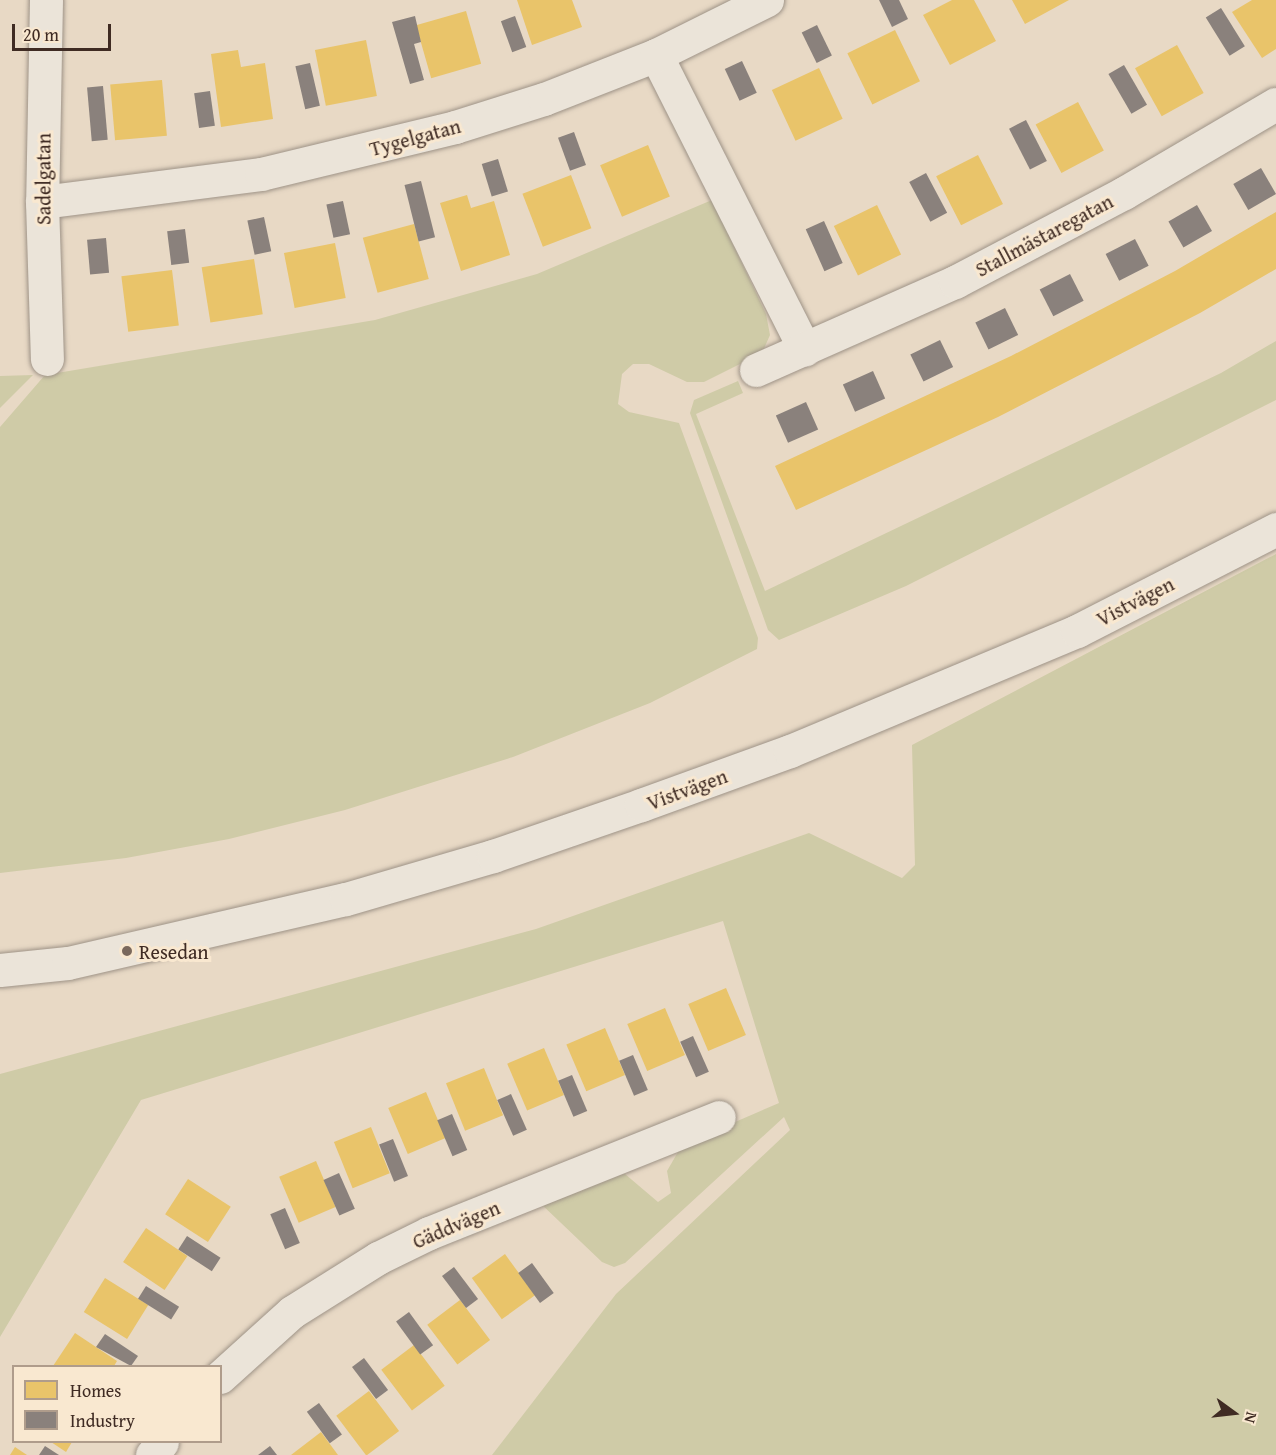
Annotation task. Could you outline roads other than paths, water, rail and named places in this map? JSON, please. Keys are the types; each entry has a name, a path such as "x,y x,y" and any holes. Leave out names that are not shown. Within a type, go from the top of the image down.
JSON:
{"street":[{"name":"Sadelgatan","path":"46,0 42,202 47,358"},
{"name":"Tygelgatan","path":"42,202 261,174 350,155 544,99 656,55 767,0"},
{"path":"656,55 805,350"},
{"name":"Stallmästaregatan","path":"756,370 955,282 1124,193 1276,104"},
{"name":"Vistvägen","path":"0,970 68,963 346,899 493,856 641,805 812,742 1077,631 1276,529"},
{"name":"Vistvägen","path":"0,994 68,963"},
{"name":"Gäddvägen","path":"222,1375 292,1312 378,1258 429,1233 718,1117"},
{"path":"152,1455 161,1443"}],"place":[{"name":"Resedan","path":"127,951"}]}
